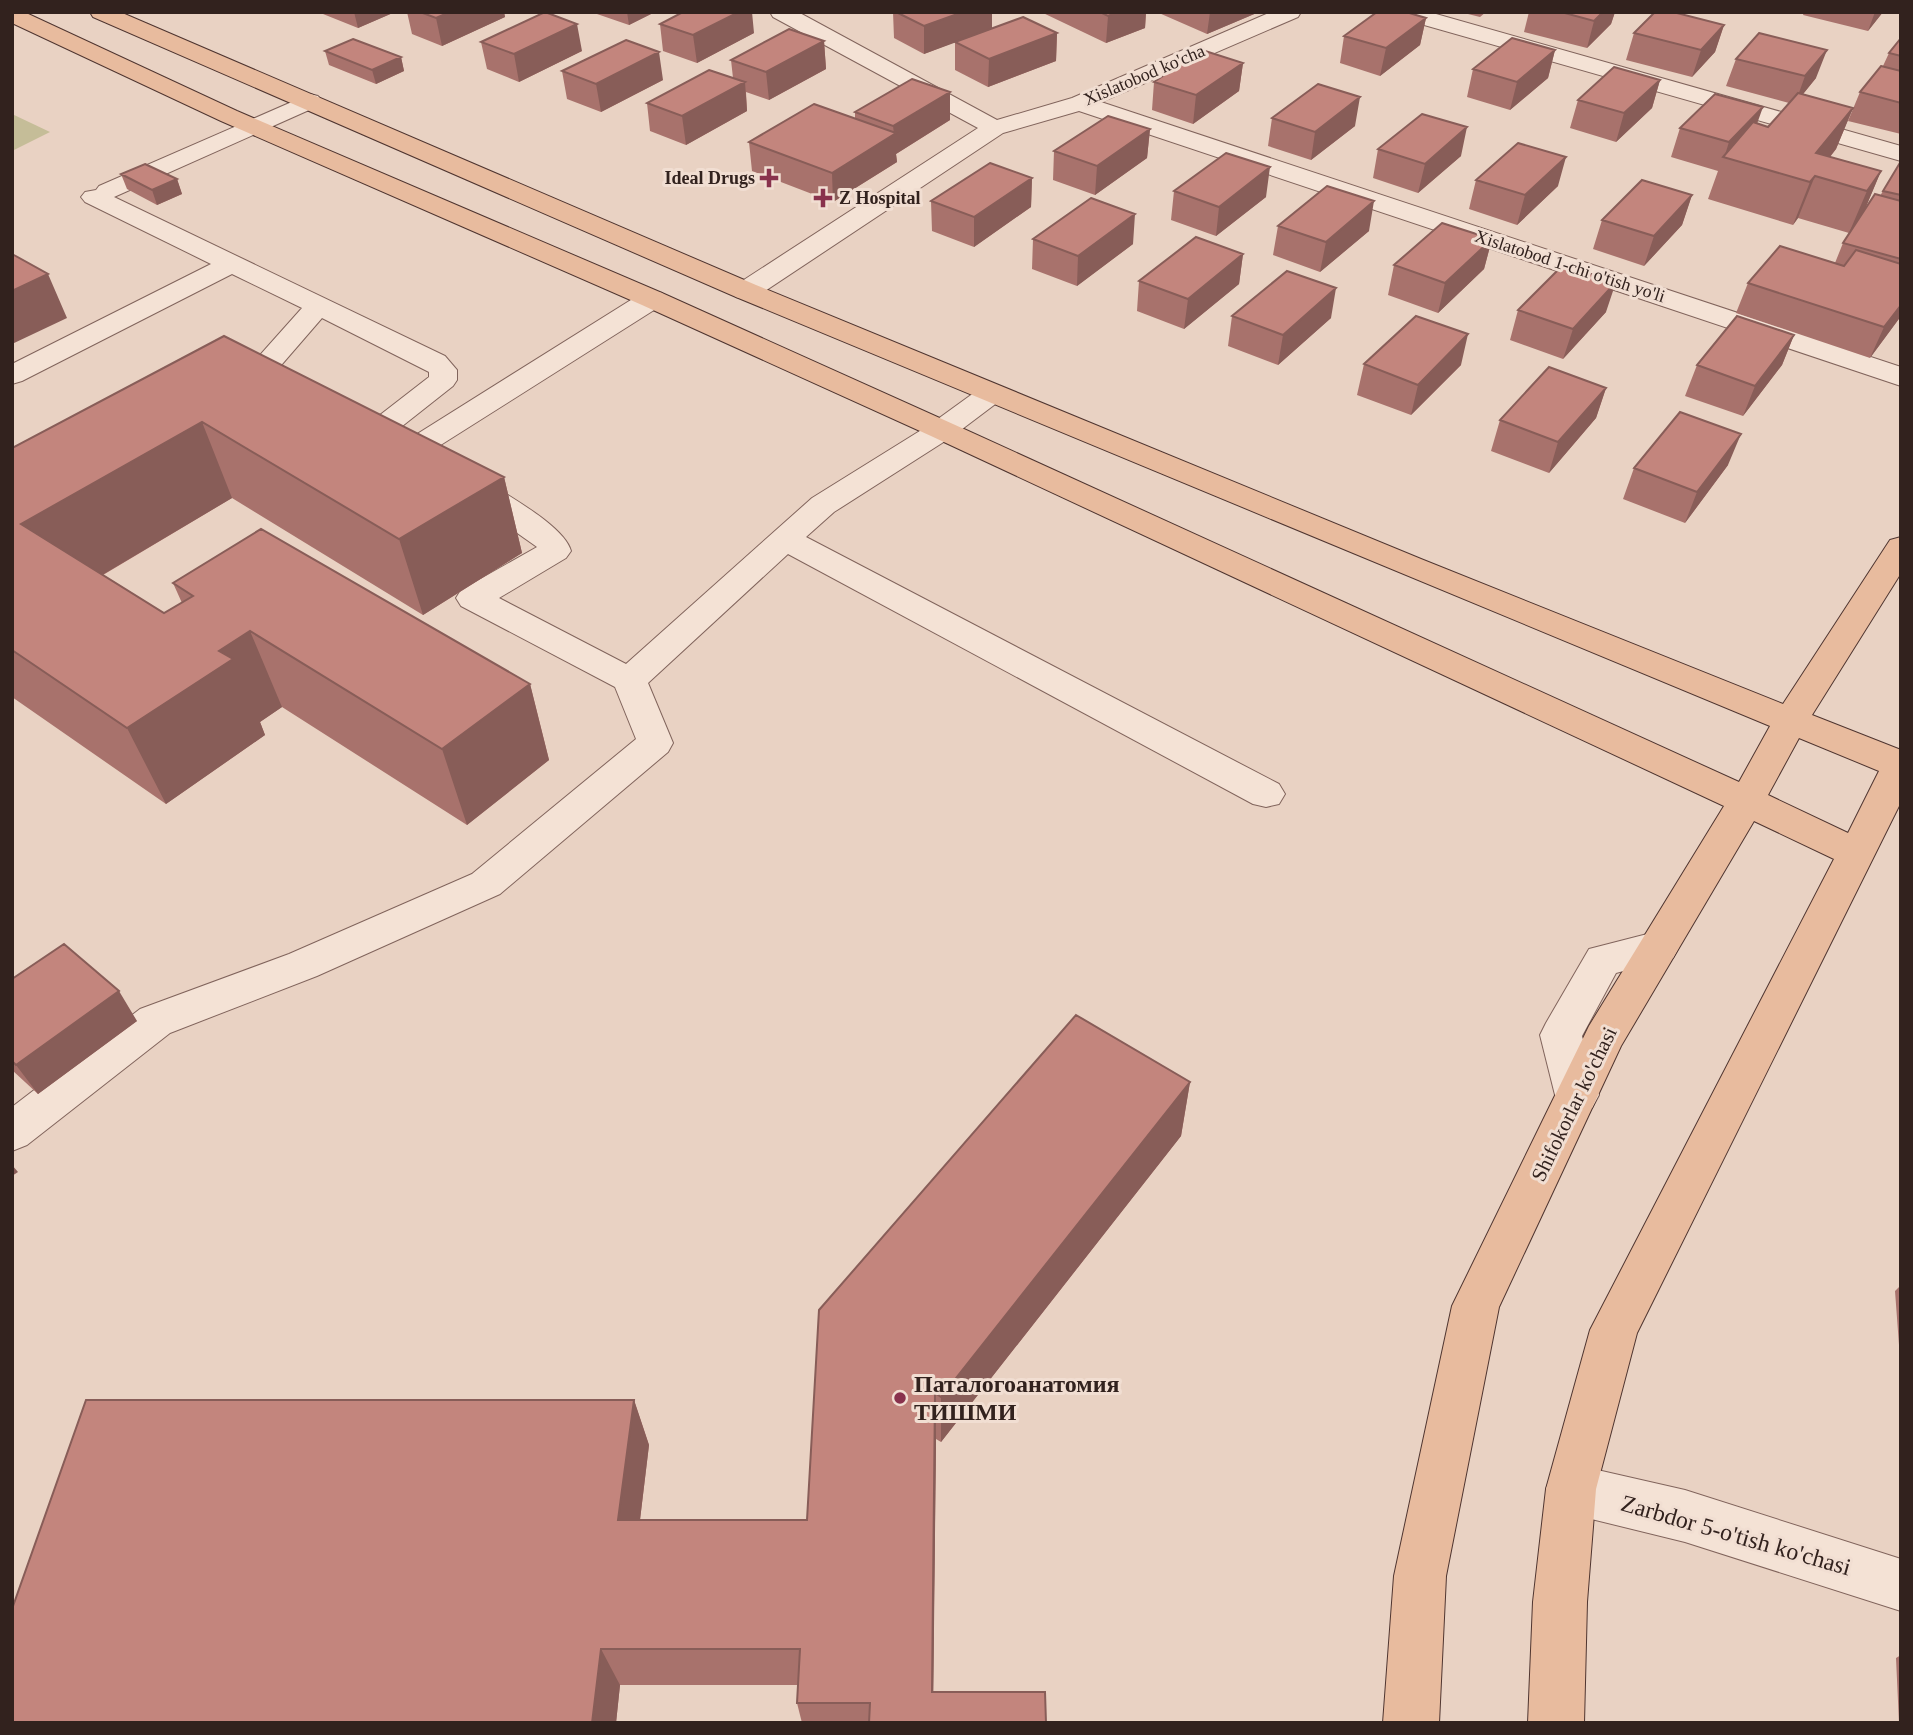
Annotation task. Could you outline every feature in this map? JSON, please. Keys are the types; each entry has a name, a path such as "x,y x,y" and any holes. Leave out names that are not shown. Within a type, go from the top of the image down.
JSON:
{"main road":[{"path":"12,15 75,18 310,102 746,291 1409,566 1900,764 1857,854 1841,880 1614,1330 1572,1489 1560,1602 1556,1723"},
{"path":"75,18 253,126 653,299 942,430 1618,739 1857,854"},
{"path":"1660,947 1792,719 1901,547"},
{"name":"Shifokorlar ko'chasi","path":"1411,1723 1420,1576 1476,1306 1577,1095"}],"street":[{"path":"780,12 995,128"},
{"name":"Xislatobod ko'cha","path":"746,291 995,128 1080,103 1290,12"},
{"path":"1404,12 1901,154"},
{"path":"310,102 94,197 229,265 319,305 435,362 443,370 443,380 385,425"},
{"name":"Xislatobod 1-chi o'tish yo'li","path":"1080,103 1901,377"},
{"path":"12,375 229,265"},
{"path":"435,460 653,299"},
{"path":"12,1132 155,1021 303,965 486,884 655,743 629,680 473,598 555,551 553,544 385,425 298,404 233,396 319,305"},
{"path":"629,680 823,505 942,430 992,393"},
{"path":"787,540 1266,794"},
{"path":"1577,1095 1561,1035 1582,996 1603,960 1660,947"},
{"name":"Zarbdor 5-o'tish ko'chasi","path":"1572,1489 1685,1516 1901,1585"}],"shaded area":[{"path":"12,114 50,132 12,151"}],"building":[{"path":"420,12 450,12 436,18"},
{"path":"545,12 577,24 514,54 481,42"},
{"path":"683,12 739,12 693,35 660,24"},
{"path":"896,12 963,12 924,26"},
{"path":"1100,12 1117,12 1108,16"},
{"path":"1377,12 1406,12 1426,18 1386,48 1344,36"},
{"path":"1561,12 1603,12 1594,21"},
{"path":"1655,12 1673,12 1724,25 1701,50 1634,33"},
{"path":"1023,17 1057,33 989,59 955,42"},
{"path":"789,29 824,41 766,72 731,60"},
{"path":"1759,33 1827,50 1805,76 1736,59"},
{"path":"1512,38 1555,50 1517,82 1473,69"},
{"path":"1901,38 1901,56 1889,53"},
{"path":"353,39 401,57 372,70 325,51"},
{"path":"626,40 659,52 596,84 562,71"},
{"path":"1202,50 1243,63 1196,95 1154,82"},
{"path":"1881,66 1901,71 1901,103 1860,92"},
{"path":"1614,67 1660,80 1624,113 1578,100"},
{"path":"709,70 745,82 682,116 647,103"},
{"path":"912,79 950,92 893,126 855,112"},
{"path":"1318,84 1360,97 1315,132 1272,118"},
{"path":"1798,93 1853,108 1816,153 1881,171 1867,191 1815,176 1810,182 1723,157 1753,122 1768,127"},
{"path":"1715,94 1763,107 1729,142 1680,128"},
{"path":"814,104 896,133 832,173 749,142"},
{"path":"1422,114 1467,127 1425,164 1378,149"},
{"path":"1108,116 1150,129 1097,166 1054,151"},
{"path":"1518,143 1566,157 1525,195 1476,180"},
{"path":"1226,153 1270,167 1219,207 1174,191"},
{"path":"1901,161 1901,195 1883,191"},
{"path":"990,163 1032,178 974,217 931,201"},
{"path":"145,164 177,179 152,190 121,174"},
{"path":"1642,180 1692,195 1654,236 1602,220"},
{"path":"1327,186 1374,201 1326,242 1278,226"},
{"path":"1875,194 1901,201 1901,259 1843,243"},
{"path":"1091,198 1135,214 1078,256 1033,239"},
{"path":"1442,223 1492,239 1445,283 1394,265"},
{"path":"1196,237 1243,254 1188,299 1139,281"},
{"path":"1780,246 1844,266 1856,250 1901,264 1901,305 1884,327 1748,283"},
{"path":"12,254 48,274 12,291"},
{"path":"1563,265 1616,282 1573,329 1518,310"},
{"path":"1287,271 1336,288 1283,335 1232,316"},
{"path":"1416,316 1468,334 1418,385 1364,364"},
{"path":"1737,316 1794,335 1755,386 1697,365"},
{"path":"224,336 504,477 399,539 202,422 21,524 164,613 193,596 173,583 261,529 530,684 442,749 250,631 219,651 233,659 127,728 12,650 12,448"},
{"path":"1549,367 1606,388 1558,442 1500,420"},
{"path":"1680,412 1741,434 1697,492 1634,468"},
{"path":"64,944 119,991 16,1065 12,1061 12,979"},
{"name":"Паталогоанатомия ТИШМИ","path":"1076,1015 1190,1082 941,1397 935,1393 932,1692 1045,1692 1046,1723 869,1723 870,1703 797,1703 800,1649 601,1649 592,1723 12,1723 12,1609 86,1400 634,1400 618,1520 807,1520 819,1310"}],"place":[{"name":"Ideal Drugs","path":"769,178"},
{"name":"Z Hospital","path":"823,198"},
{"name":"Паталогоанатомия ТИШМИ","path":"900,1398"}]}
